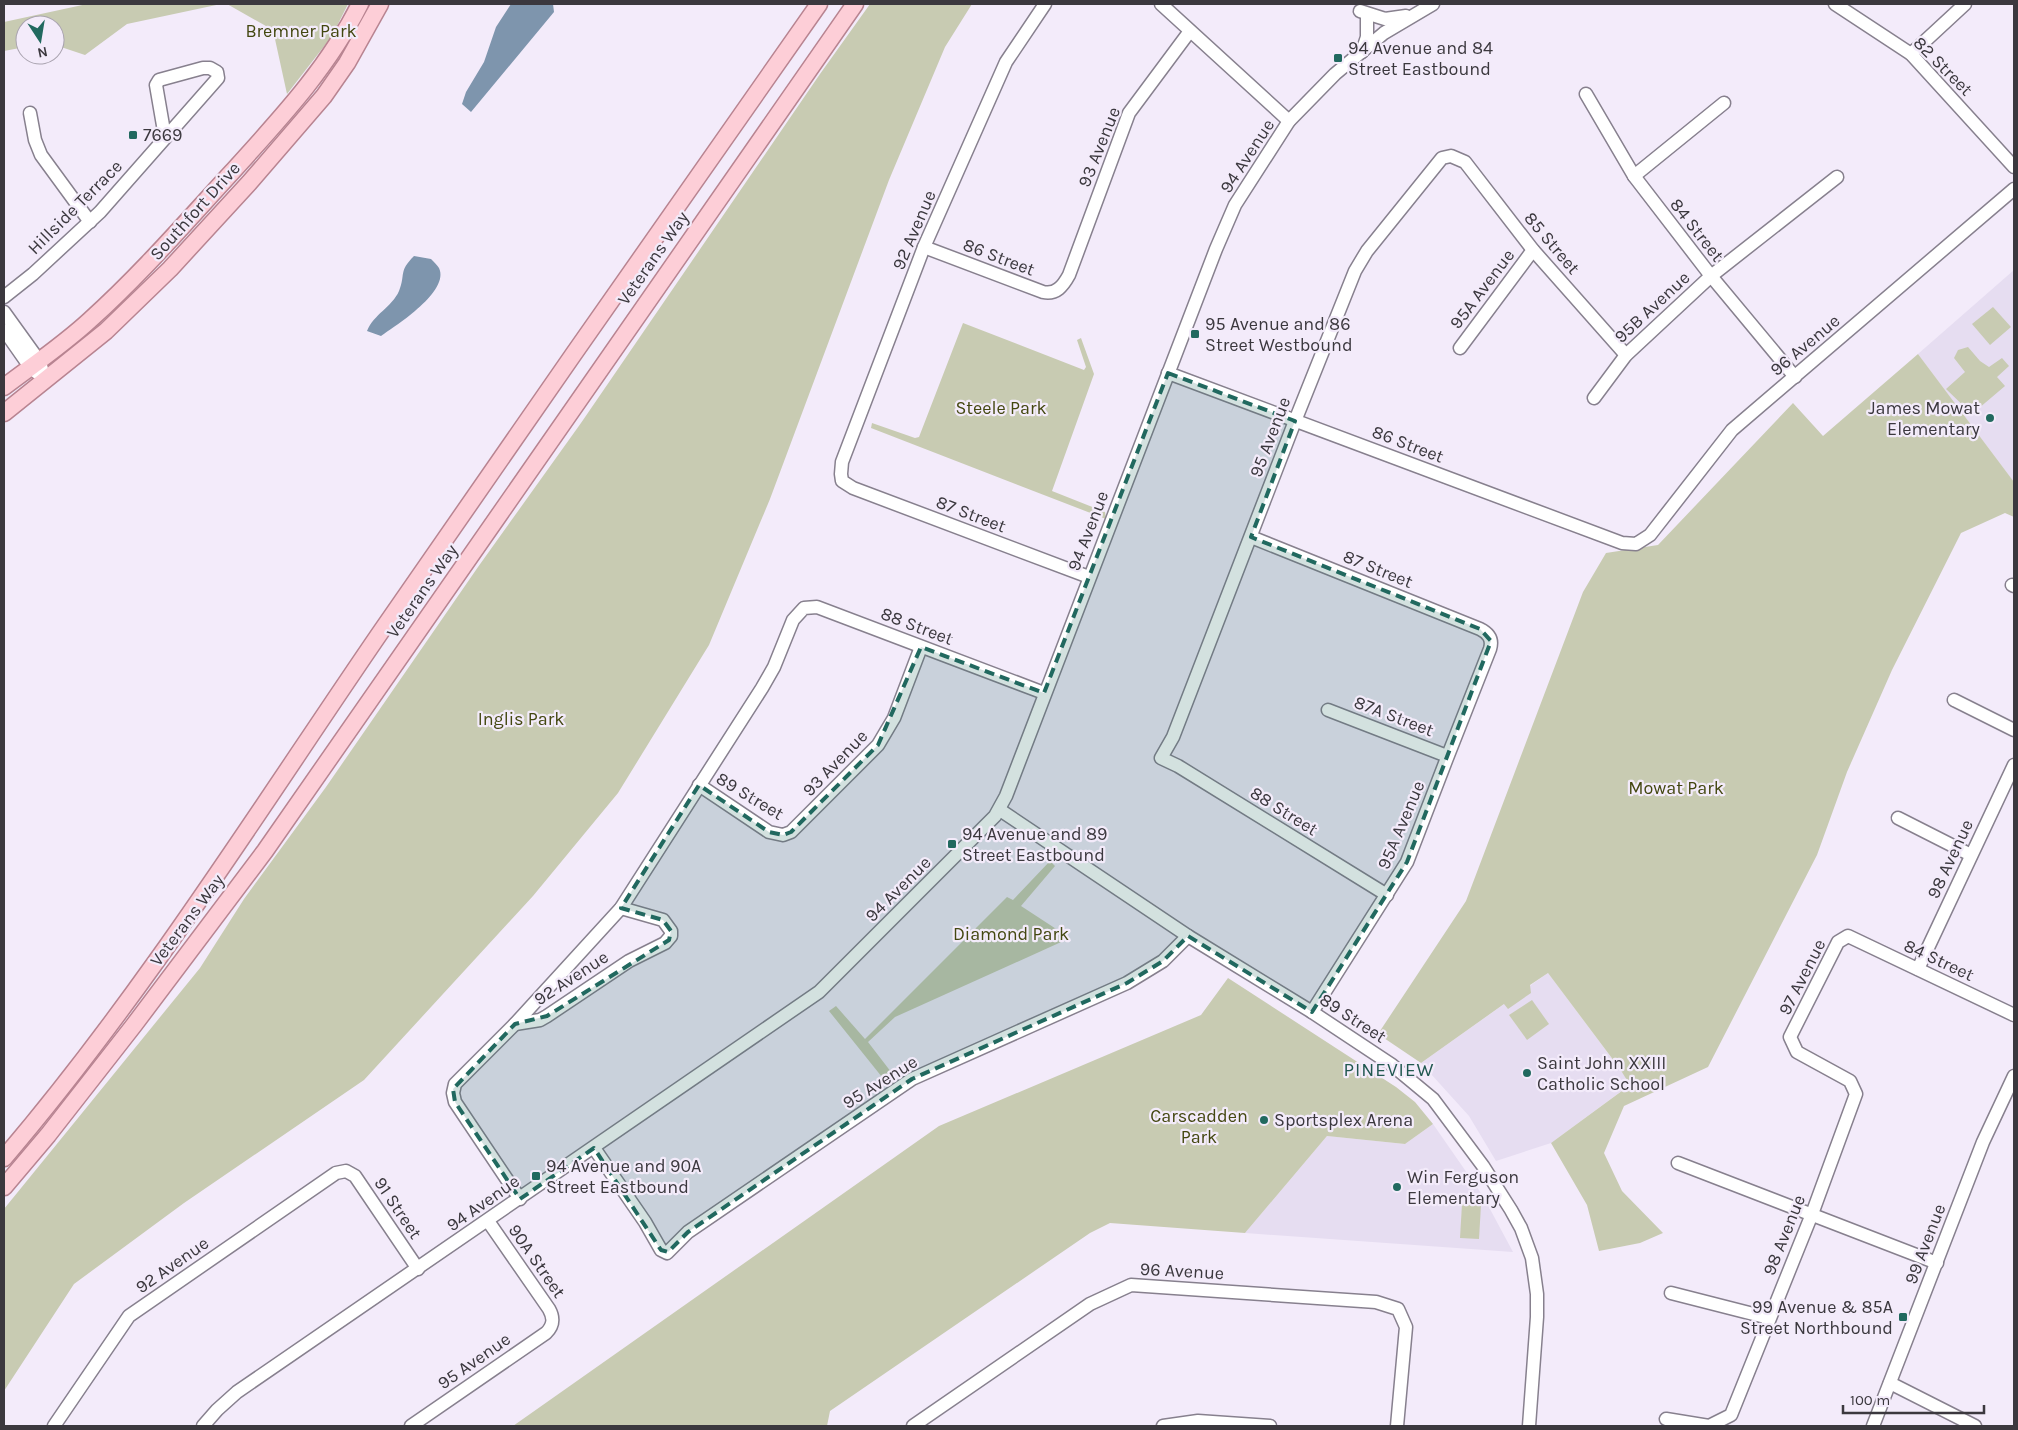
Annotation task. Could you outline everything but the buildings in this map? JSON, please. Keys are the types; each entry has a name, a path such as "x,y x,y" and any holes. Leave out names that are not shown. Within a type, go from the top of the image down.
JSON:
{"main road":[{"name":"Southfort Drive","path":"4,388 89,321 159,254 289,109 332,51 360,4"},
{"name":"Southfort Drive","path":"4,413 106,331 149,291 324,96 347,63 380,4"},
{"name":"Veterans Way","path":"4,1158 35,1122 161,956 379,634 819,4"},
{"name":"Veterans Way","path":"4,1188 134,1025 265,851 855,4"}],"street":[{"name":"92 Avenue","path":"842,481 842,462 924,247 1006,62 1045,4"},
{"path":"1161,4 1290,122"},
{"name":"94 Avenue","path":"203,1426 237,1392 819,992 1000,810 1168,373 1235,205 1290,122 1335,74 1384,33 1433,4"},
{"name":"82 Street","path":"1835,4 1911,54 2014,166"},
{"path":"1911,54 1965,4"},
{"path":"1360,11 1385,19 1414,15"},
{"path":"1360,11 1384,33"},
{"path":"1360,11 1367,37 1362,52"},
{"name":"93 Avenue","path":"1060,288 1068,275 1129,113 1190,31"},
{"name":"Hillside Terrace","path":"4,296 33,274 90,222 166,137 218,78 217,72 210,68 203,68 159,80 156,85 166,137"},
{"name":"84 Street","path":"1586,94 1634,176 1710,276 1795,377"},
{"path":"1634,176 1724,103"},
{"path":"30,113 35,140 41,155 90,222"},
{"name":"85 Street","path":"1452,156 1465,162 1533,250 1626,355"},
{"name":"95 Avenue","path":"1161,758 1173,737 1295,420 1355,271 1366,251 1442,158 1452,156"},
{"name":"95B Avenue","path":"1594,398 1626,355 1710,276 1837,177"},
{"name":"96 Avenue","path":"1636,544 1650,535 1732,430 2014,189"},
{"name":"86 Street","path":"924,247 1042,292 1051,293 1060,288"},
{"name":"95A Avenue","path":"1460,348 1533,250"},
{"path":"4,312 45,380"},
{"path":"4,330 35,365"},
{"name":"86 Street","path":"1168,373 1622,543 1636,544"},
{"name":"87 Street","path":"842,481 858,490 1089,577"},
{"name":"87 Street","path":"1251,537 1480,629 1490,637"},
{"name":"88 Street","path":"804,608 817,607 1044,694"},
{"name":"92 Avenue","path":"515,1024 621,908 769,677 793,620 804,608"},
{"name":"95A Avenue","path":"1312,1012 1408,862 1490,649 1490,637"},
{"name":"93 Avenue","path":"783,835 795,829 878,745 894,718 921,647"},
{"path":"1954,700 2014,730"},
{"name":"87A Street","path":"1328,710 1448,756"},
{"name":"88 Street","path":"1161,758 1178,766 1387,895"},
{"name":"98 Avenue","path":"1918,969 2014,765"},
{"name":"89 Street","path":"699,785 769,832 783,835"},
{"name":"89 Street","path":"1000,810 1188,936 1312,1012 1402,1072 1432,1099 1483,1166 1521,1228 1534,1269 1537,1306 1529,1426"},
{"path":"1898,818 1971,855"},
{"name":"92 Avenue","path":"515,1024 540,1020 630,961 668,940 671,931 663,920 621,908"},
{"name":"95 Avenue","path":"594,1148 645,1222 661,1250 666,1253 669,1252 688,1232 912,1079 1127,983 1163,961 1188,936"},
{"name":"84 Street","path":"1848,936 2014,1015"},
{"name":"97 Avenue","path":"1848,936 1838,942 1790,1038 1797,1052 1850,1081 1856,1094"},
{"name":"90A Street","path":"515,1024 459,1079 455,1084 453,1093 455,1102 520,1199"},
{"name":"99 Avenue","path":"1873,1426 1983,1142 2014,1076"},
{"name":"98 Avenue","path":"1666,1419 1709,1426 1731,1415 1812,1214 1856,1094"},
{"path":"1678,1163 1937,1263"},
{"name":"92 Avenue","path":"54,1426 129,1316 332,1175 346,1171"},
{"name":"91 Street","path":"346,1171 358,1180 418,1269"},
{"name":"90A Street","path":"488,1221 549,1309 553,1321"},
{"name":"96 Avenue","path":"913,1426 1090,1304 1131,1285 1376,1302 1398,1310 1406,1327 1397,1426"},
{"path":"1671,1293 1769,1318"},
{"name":"95 Avenue","path":"411,1426 546,1333 553,1321"},
{"path":"1890,1383 1975,1426"},
{"path":"1163,1426 1198,1421 1270,1426"}],"highlighted area":[{"path":"1168,373 1295,421 1251,537 1480,629 1491,641 1407,862 1312,1012 1188,936 1163,961 1127,983 912,1079 688,1232 668,1252 661,1250 594,1148 520,1199 455,1102 453,1089 515,1024 547,1016 669,940 671,931 663,920 621,908 699,785 769,832 783,835 791,832 878,745 921,647 1044,693"}],"shaded area":[{"name":"James Mowat Elementary","path":"2014,270 2014,482 1918,354"},
{"name":"Saint John XXIII Catholic School","path":"1548,973 1631,1084 1551,1143 1496,1161 1469,1116 1421,1063"},
{"path":"1433,1124 1483,1196 1513,1252 1245,1233 1327,1136 1405,1144"}],"green space":[{"name":"Bremner Park","path":"87,4 221,4 127,24 85,55 65,48 65,15 36,15"},
{"name":"Bremner Park","path":"227,4 348,4 332,36 287,94 273,30"},
{"name":"Inglis Park","path":"870,4 972,4 945,47 889,180 770,499 709,645 618,793 533,896 364,1080 184,1203 74,1284 4,1391 4,1209 200,968 244,899 326,787 478,567 581,423"},
{"name":"Bremner Park","path":"15,20 15,49 4,51 4,22"},
{"path":"1993,307 2011,327 1990,345 1972,324"},
{"name":"Steele Park","path":"963,323 1084,370 1086,367 1077,340 1081,338 1094,374 1052,491 1105,512 1106,519 871,428 872,423 915,438 919,437"},
{"path":"1968,347 1980,361 1989,367 2002,358 2009,366 1997,377 2005,386 1972,414 1946,389 1965,372 1954,358 1958,350"},
{"name":"Mowat Park","path":"1918,354 2014,482 2014,517 2005,513 1961,533 1892,670 1847,772 1817,855 1708,1067 1624,1106 1604,1153 1622,1191 1663,1233 1640,1243 1599,1251 1587,1205 1551,1143 1630,1085 1548,973 1530,985 1531,993 1508,1009 1504,1004 1421,1063 1378,1034 1466,901 1583,592 1606,553 1658,545 1793,403 1823,436"},
{"name":"Diamond Park","path":"1050,861 1055,866 1021,906 1070,938 895,1017 868,1042 898,1081 890,1087 829,1011 836,1006 865,1039 1007,897 1013,900"},
{"name":"Carscadden Park","path":"1228,978 1396,1087 1415,1102 1433,1124 1405,1144 1327,1136 1245,1233 1110,1223 1090,1233 830,1411 827,1426 513,1426 939,1126 1201,1015"},
{"path":"1532,1000 1549,1024 1527,1040 1509,1015"},
{"path":"1462,1204 1481,1205 1479,1239 1460,1238"}],"water":[{"path":"511,4 553,4 554,12 471,112 462,104 466,92 484,62 496,27"},
{"path":"414,256 431,259 439,268 440,277 437,287 430,297 409,316 381,336 367,331 374,320 396,297 404,270"}],"place":[{"name":"94 Avenue and 84 Street Eastbound","path":"1338,58"},
{"name":"7669","path":"133,135"},
{"name":"95 Avenue and 86 Street Westbound","path":"1195,334"},
{"name":"James Mowat Elementary","path":"1990,418"},
{"name":"94 Avenue and 89 Street Eastbound","path":"952,844"},
{"name":"Saint John XXIII Catholic School","path":"1527,1073"},
{"name":"Sportsplex Arena","path":"1264,1120"},
{"name":"94 Avenue and 90A Street Eastbound","path":"536,1176"},
{"name":"Win Ferguson Elementary","path":"1397,1187"},
{"name":"99 Avenue & 85A Street Northbound","path":"1903,1317"}],"district":[{"name":"PINEVIEW","path":"1389,1070"}]}
